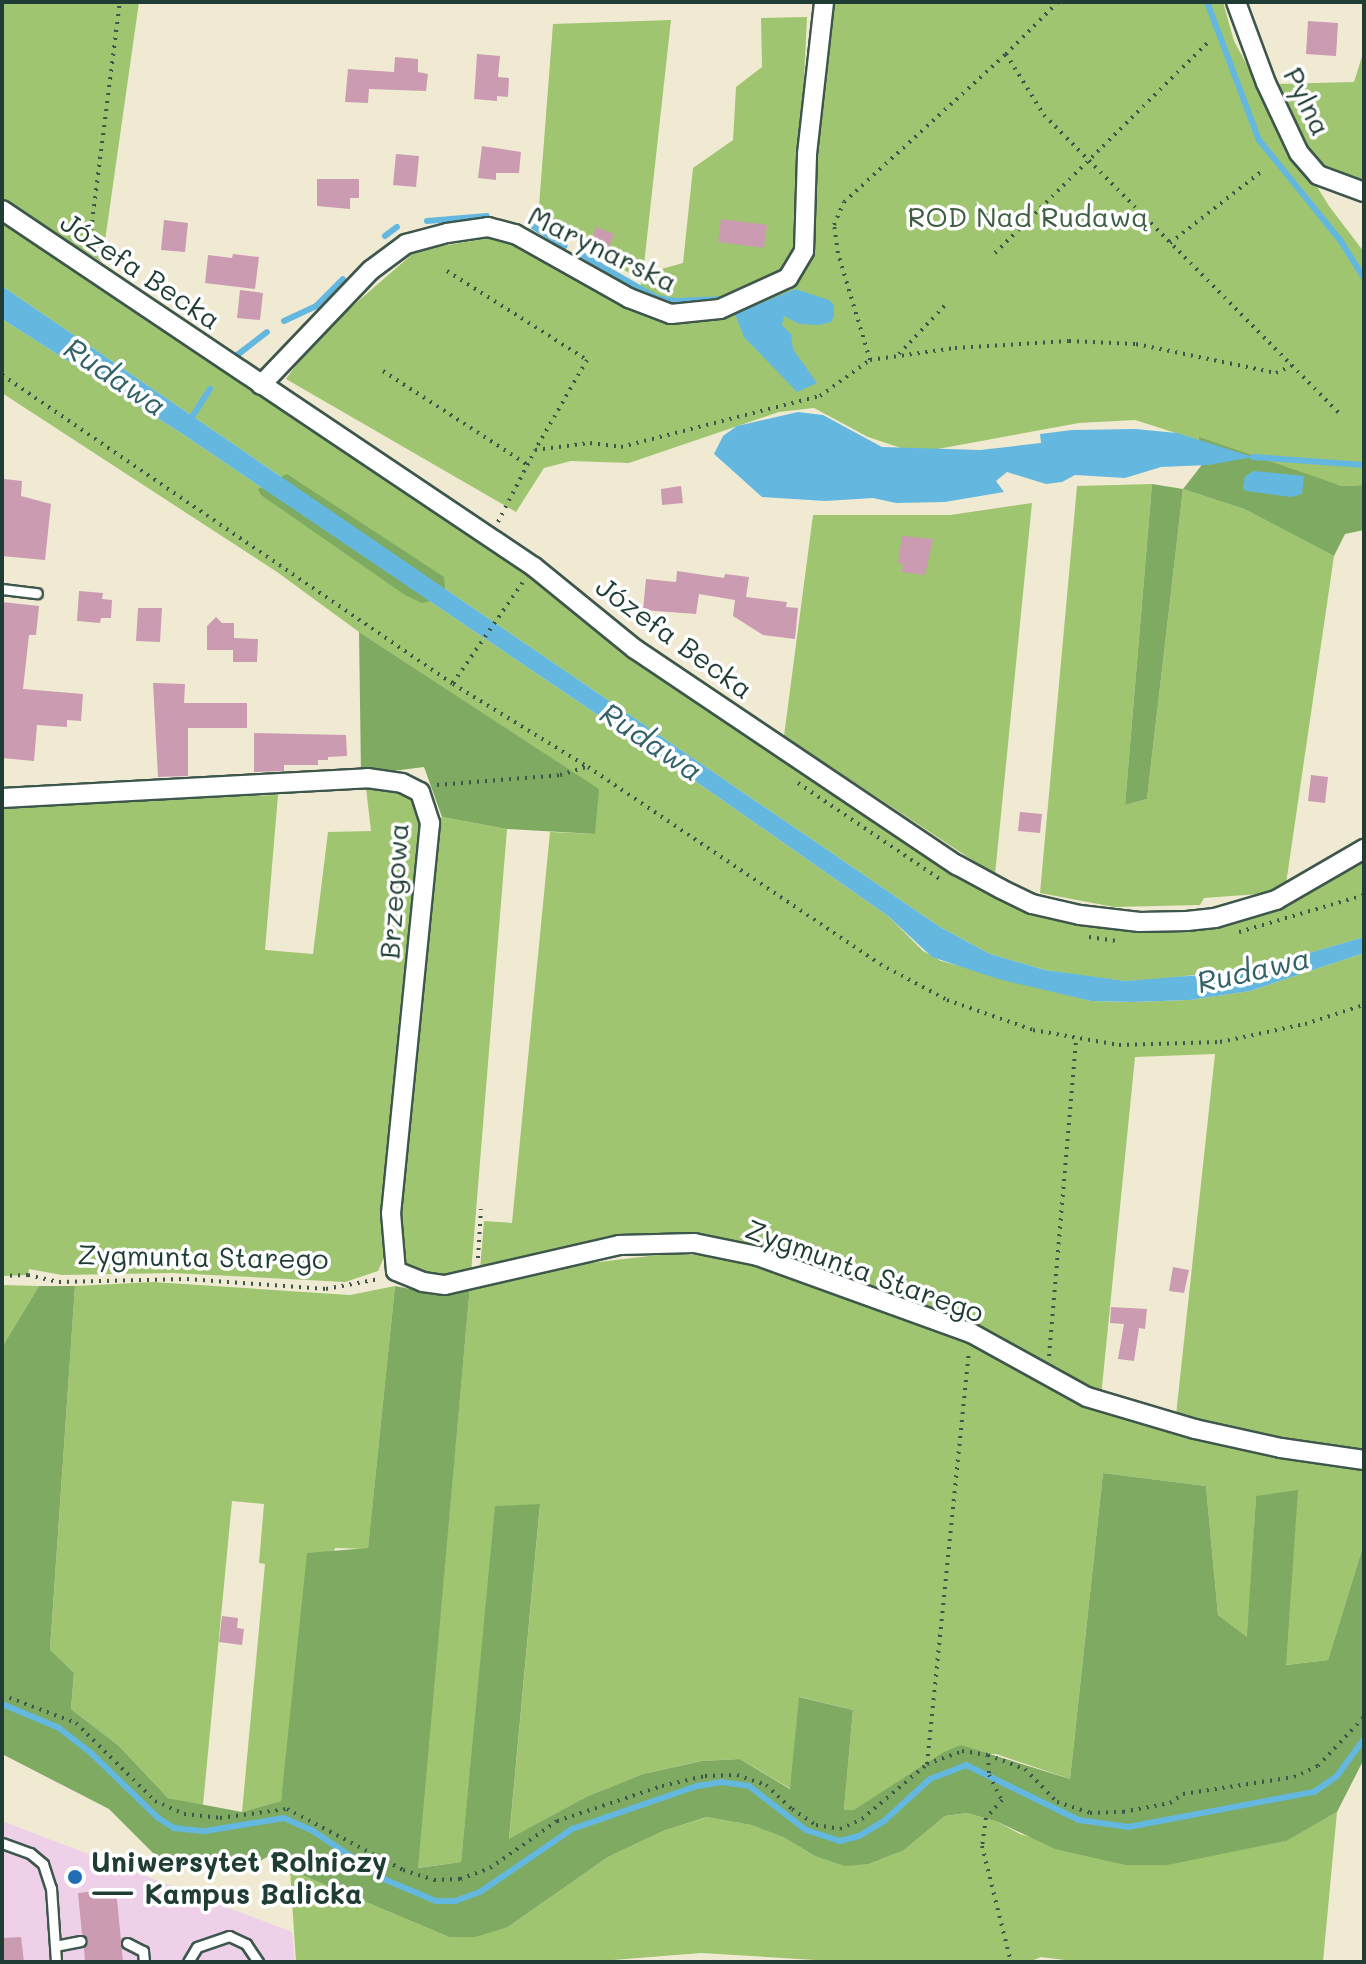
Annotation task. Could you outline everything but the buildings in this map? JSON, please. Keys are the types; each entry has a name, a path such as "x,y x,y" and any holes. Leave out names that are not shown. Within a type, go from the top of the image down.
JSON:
{"street":[{"name":"Marynarska","path":"261,385 371,270 406,244 447,233 488,227 515,234 629,298 671,314 720,309 788,278 804,251 807,154 824,2"},
{"name":"Pylna","path":"1236,2 1266,83 1299,153 1318,175 1364,192"},
{"name":"Józefa Becka","path":"2,210 534,567 635,649 957,865 1032,904 1124,920 1215,918 1276,900 1364,849"},
{"name":"Brzegowa","path":"2,798 367,778 402,783 420,792 430,823 391,1213 396,1271"},
{"name":"Zygmunta Starego","path":"396,1271 423,1282 445,1285 619,1245 694,1243 758,1256 971,1333 1087,1397 1158,1419 1281,1448 1364,1460"}],"lane":[{"path":"2,589 37,593"},
{"path":"2,1843 30,1853 43,1864 51,1888 56,1962"},
{"path":"188,1962 197,1947 229,1936 246,1944 258,1962"},
{"path":"55,1946 81,1941"},
{"path":"127,1943 143,1951 144,1962"}],"path":[{"path":"88,268 93,197 120,2"},
{"path":"870,360 838,253 834,225 844,202 1006,54 1058,2"},
{"path":"995,253 1210,40"},
{"path":"1006,54 1044,115 1340,414"},
{"path":"1170,243 1261,172"},
{"path":"447,271 587,360 489,537"},
{"path":"898,356 947,303"},
{"path":"535,450 590,443 621,447 820,396 870,360 955,348 1069,341 1136,344 1276,373 1291,366"},
{"path":"383,371 528,465"},
{"path":"2,375 453,683 588,767 903,978 983,1014 1076,1040 1119,1045 1220,1042 1305,1024 1364,1005"},
{"path":"453,683 523,582"},
{"path":"420,792 436,785 560,775 588,767"},
{"path":"1044,1375 1053,1344 1076,1040"},
{"path":"477,1278 481,1209"},
{"name":"Zygmunta Starego","path":"2,1276 28,1275 59,1282 187,1279 326,1289 356,1285 396,1271"},
{"path":"927,1764 971,1333"},
{"path":"2,1695 76,1723 155,1801 184,1814 220,1818 287,1809 403,1870 434,1880 460,1879 490,1868 557,1821 662,1786 705,1776 737,1775 766,1785 792,1809 816,1825 840,1829 862,1819 927,1764 962,1751 988,1755 1025,1769 1057,1802 1090,1813 1123,1812 1170,1803 1183,1794 1294,1777 1318,1766 1364,1717"},
{"path":"988,1755 989,1775 1002,1800 986,1818 982,1846 1011,1962"}],"shaded area":[{"name":"Uniwersytet Rolniczy — Kampus Balicka","path":"2,1821 292,1932 295,1962 2,1962"}],"green space":[{"path":"2,2 139,2 102,262 2,201"},
{"name":"ROD Nad Rudawą","path":"831,2 1223,2 1234,41 1282,130 1329,206 1364,252 1364,485 1342,486 1135,420 1079,423 916,453 868,437 814,408 779,412 629,463 571,461 544,468 516,512 286,379 317,337 417,250 497,237 514,242 627,305 738,308 798,282 812,259 815,180"},
{"path":"807,17 796,250 788,269 719,300 673,303 640,294 641,280 538,219 553,24 671,20 643,274 683,263 693,168 733,140 736,87 762,67 761,18"},
{"path":"1364,50 1364,184 1330,170 1309,148 1276,84 1354,82"},
{"path":"2,216 1021,904 1209,922 1364,855 1364,937 1271,964 1165,979 1125,981 1045,970 990,954 940,927 2,286"},
{"path":"2,319 181,433 688,776 888,916 923,951 941,961 1091,1001 1132,1002 1190,1000 1250,991 1364,953 1364,1454 1257,1435 1176,1415 1215,1054 1135,1057 1101,1397 977,1330 685,1240 480,1270 484,1221 512,1223 550,832 594,834 598,789 359,632 277,572 2,393"},
{"path":"1199,437 1342,486 1364,485 1364,530 1345,534 1334,556 1244,509 1183,489 1201,466"},
{"path":"287,474 444,577 445,590 431,601 422,603 405,595 261,495 258,489"},
{"path":"1152,484 1125,805 1147,799 1183,489 1244,509 1334,556 1286,884 1259,894 1204,898 1200,905 1114,907 1040,893 1077,486"},
{"path":"1152,484 1183,489 1147,799 1125,805"},
{"path":"1032,503 995,875 784,736 813,515 950,515"},
{"path":"359,632 599,789 595,834 507,829 442,817 424,767 361,775"},
{"path":"366,788 399,791 412,798 420,811 384,1212 384,1257 378,1271 345,1282 172,1273 62,1275 29,1269 28,1275 2,1276 2,798 79,801 278,795 265,950 313,954 328,832 371,831"},
{"path":"442,817 507,829 471,1273 447,1277 420,1274 405,1264 399,1249 398,1210 434,826"},
{"path":"667,1254 722,1256 931,1325 1109,1415 1233,1446 1364,1466 1364,1543 1328,1660 1285,1665 1256,1496 1248,1638 1218,1615 1206,1486 1103,1473 1070,1779 996,1754 942,1753 854,1811 844,1810 853,1710 800,1697 791,1789 740,1759 700,1761 643,1774 588,1796 509,1840 540,1505 496,1506 461,1862 417,1868 470,1286 573,1265"},
{"path":"153,1282 350,1295 395,1286 368,1549 335,1548 289,1739 281,1801 242,1812 265,1564 259,1563 264,1504 232,1501 203,1805 168,1798 119,1746 71,1709 74,1673 50,1651 75,1286"},
{"path":"2,1285 39,1286 2,1347"},
{"path":"39,1286 75,1286 50,1650 74,1673 71,1709 119,1746 168,1798 242,1812 281,1801 307,1553 368,1548 395,1286 436,1294 470,1286 418,1868 461,1862 495,1506 540,1504 509,1839 588,1796 643,1774 701,1761 740,1759 790,1789 799,1697 853,1710 844,1810 854,1810 942,1753 961,1745 1070,1779 1103,1473 1206,1486 1218,1615 1247,1637 1256,1496 1298,1490 1286,1665 1328,1660 1364,1543 1364,1759 1337,1812 1286,1841 1167,1865 1125,1865 1055,1849 998,1822 967,1813 945,1816 904,1850 868,1864 845,1866 815,1856 783,1837 751,1825 707,1817 663,1831 608,1857 508,1927 475,1937 449,1937 290,1870 279,1850 243,1871 159,1859 109,1809 2,1754 2,1347"},
{"path":"1337,1812 1323,1962 1080,1962 1041,1957 1029,1962 848,1962 701,1953 588,1962 296,1962 290,1870 449,1937 508,1927 608,1857 663,1831 708,1817 751,1825 783,1837 815,1856 904,1850 945,1816 967,1813 998,1822 1020,1834 1125,1865 1167,1864 1285,1841"}],"water":[{"name":"Rudawa","path":"2,286 940,927 990,954 1045,970 1125,981 1213,974 1271,964 1364,937 1364,953 1250,991 1190,1000 1132,1002 1091,1001 998,979 932,957 888,916 688,776 181,433 2,319"},
{"path":"795,289 829,300 834,305 831,322 819,325 799,324 784,316 782,325 791,334 793,349 817,383 797,392 744,337 735,314"},
{"path":"798,412 823,415 882,447 980,450 1041,443 1040,434 1135,429 1177,433 1253,457 1208,465 1161,467 1125,478 1075,475 1062,482 1046,484 1007,472 996,481 1004,492 945,502 896,503 873,498 825,501 762,497 714,454 723,436 737,426"},
{"path":"1254,471 1304,476 1302,494 1291,497 1246,491 1243,488 1245,476"}],"waterway":[{"path":"1207,2 1259,140 1340,240 1364,278"},
{"path":"427,221 487,216"},
{"path":"385,236 397,227"},
{"path":"534,227 565,246"},
{"path":"582,255 657,298 677,301 724,299"},
{"path":"284,321 316,306 343,279"},
{"path":"232,359 267,332"},
{"path":"190,420 210,389"},
{"path":"1253,457 1364,465"},
{"path":"2,1704 59,1728 91,1753 158,1818 174,1828 205,1831 284,1818 313,1831 386,1880 436,1901 455,1901 480,1892 572,1829 697,1786 721,1782 749,1786 806,1830 840,1841 859,1836 884,1821 930,1779 966,1765 1079,1820 1128,1827 1314,1792 1337,1776 1364,1739"}],"place":[{"name":"Uniwersytet Rolniczy — Kampus Balicka","path":"75,1877"}]}
